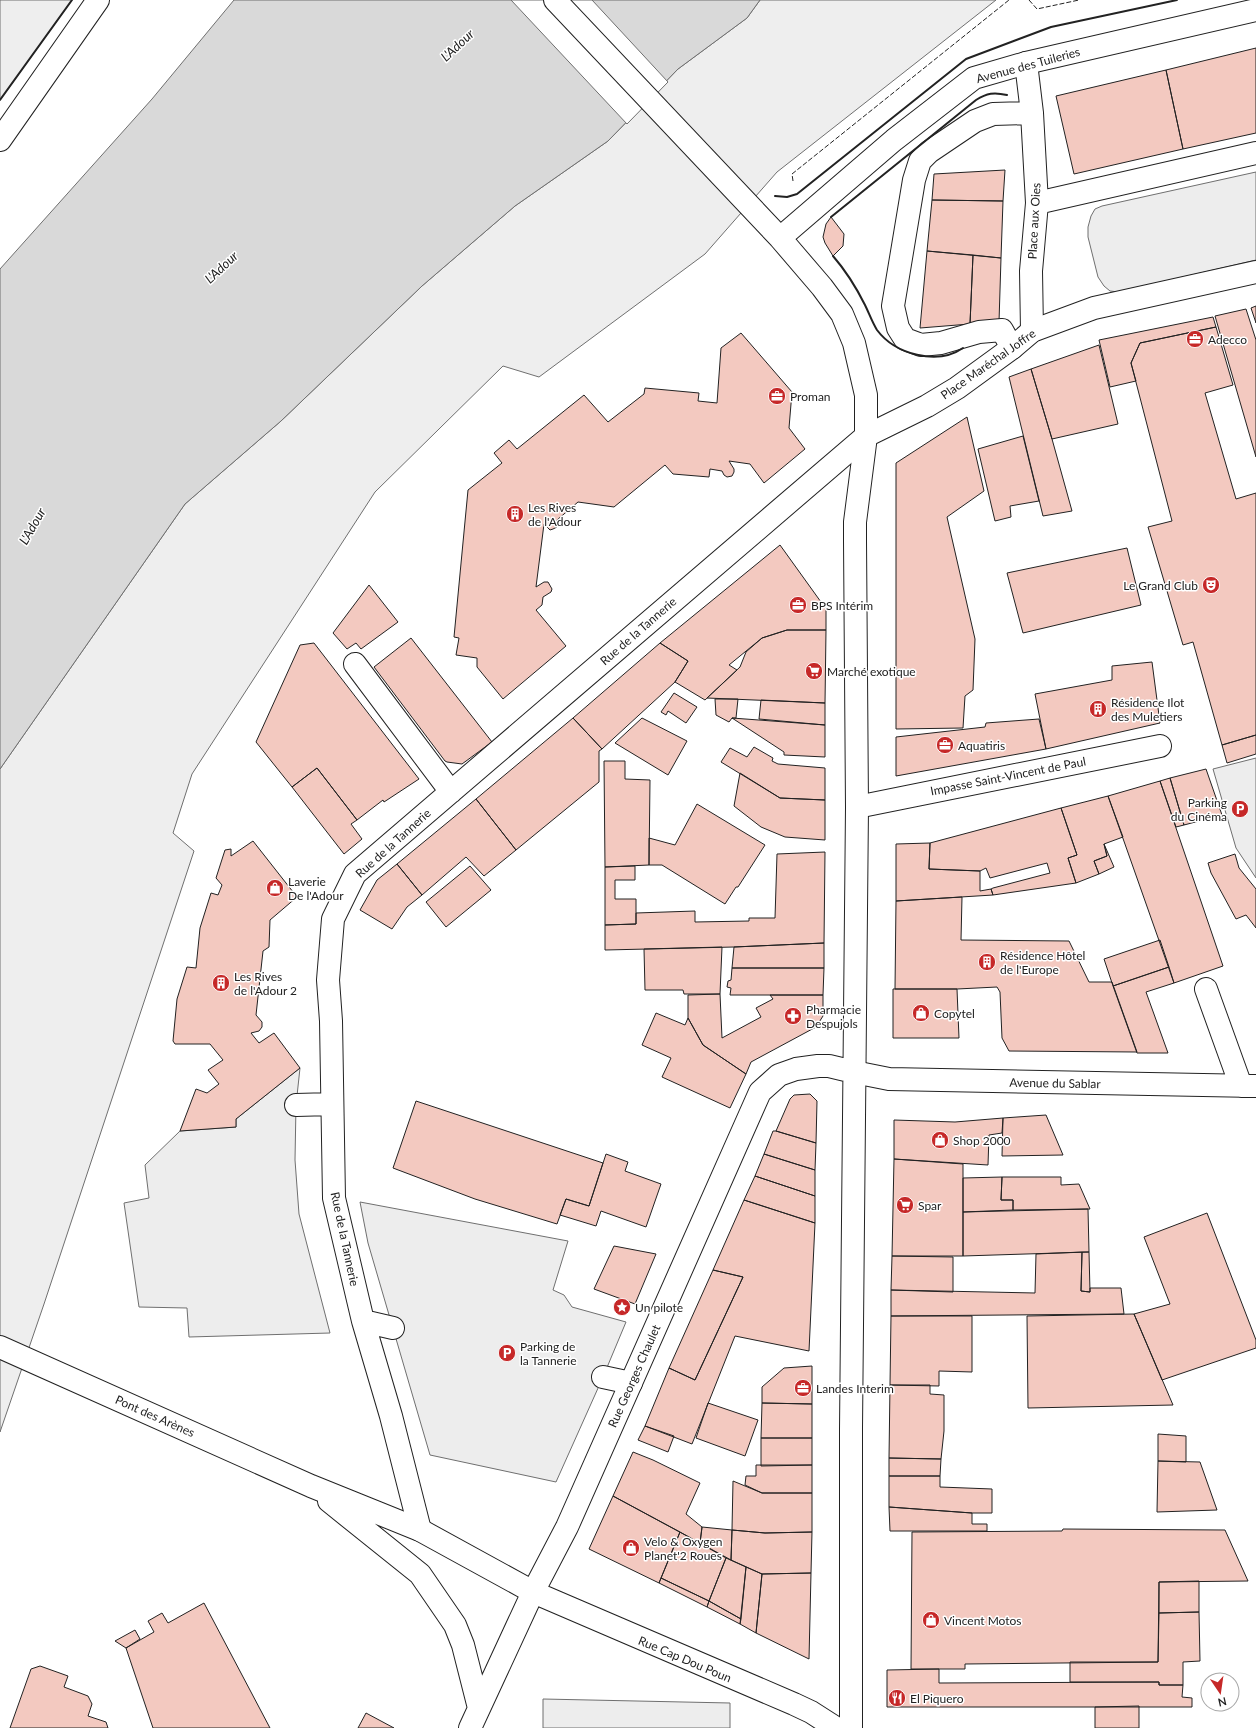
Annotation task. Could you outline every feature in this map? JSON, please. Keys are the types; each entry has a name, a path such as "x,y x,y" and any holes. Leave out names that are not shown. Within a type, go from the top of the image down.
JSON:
{"main road":[{"path":"0,140 98,0"},
{"path":"556,0 780,238 822,287 842,314 848,328 854,343 866,395 866,436 856,522 857,807 851,1429 851,1728"},
{"name":"Avenue des Tuileries","path":"780,238 894,140 974,78 1026,63 1256,10"},
{"name":"Place aux Oies","path":"1026,63 1032,113 1037,202 1031,271 1032,331"},
{"path":"1012,348 1002,330 979,332 941,343 921,345 905,339 898,328 893,306 914,180 920,161 929,152 975,121 993,114 1032,113"},
{"path":"1037,202 1256,153"},
{"name":"Place Maréchal Joffre","path":"866,436 927,406 957,388 1012,348 1032,331 1094,308 1256,272"},
{"name":"Rue de la Tannerie","path":"420,1530 391,1416 363,1321 334,1198 331,1022 328,980 333,919 355,874 866,436"},
{"path":"355,664 451,792"},
{"name":"Impasse Saint-Vincent de Paul","path":"857,807 1160,746"},
{"path":"1206,989 1249,1086"},
{"name":"Rue Georges Chaulet","path":"470,1728 533,1592 562,1536 760,1092 779,1075 796,1069 829,1066 854,1072"},
{"name":"Avenue du Sablar","path":"854,1072 889,1079 1249,1086"},
{"path":"296,1105 332,1104"},
{"path":"363,1321 393,1328"},
{"name":"Pont des Arènes","path":"0,1347 311,1486"},
{"path":"604,1377 631,1383"},
{"path":"311,1486 420,1574 455,1625 463,1645 479,1708"},
{"name":"Rue Cap Dou Poun","path":"311,1486 420,1530 533,1592 794,1704 811,1712 836,1728"}],"shaded area":[{"path":"0,0 72,0 0,100"},
{"path":"760,0 996,0 777,172 705,254 539,377 503,366 375,492 192,774 173,833 194,851 0,1432 0,769 185,504 281,421 422,286 515,206 608,141 678,69 747,18"},
{"path":"1256,172 1256,260 1119,292 1110,291 1104,286 1098,277 1088,237 1088,227 1095,209 1102,206"},
{"name":"Parking du Cinéma","path":"1256,758 1256,878 1236,848 1213,769"},
{"path":"300,1068 296,1105 295,1160 299,1214 330,1333 189,1337 187,1308 139,1307 124,1203 149,1198 145,1165 180,1131 236,1127 236,1119"},
{"name":"Parking de la Tannerie","path":"360,1202 568,1241 553,1290 564,1295 572,1307 626,1322 556,1482 430,1455 368,1243"},
{"path":"543,1699 730,1703 730,1728 543,1728"}],"water":[{"name":"L'Adour","path":"234,0 760,0 747,18 678,69 608,141 515,206 422,286 281,421 185,504 0,769 0,269 152,99"}],"pier":[{"path":"511,0 592,0 668,82 627,124"}],"building":[{"path":"1256,48 1256,133 1183,149 1166,70"},
{"path":"1166,70 1183,149 1074,174 1056,96"},
{"path":"1005,170 1003,201 932,200 934,174"},
{"path":"932,200 1003,201 1001,258 927,251"},
{"path":"831,217 844,234 843,246 833,256 823,237 826,224"},
{"path":"927,251 973,255 970,324 920,328"},
{"path":"973,255 1001,258 999,322 970,324"},
{"path":"1256,306 1256,323 1251,308"},
{"path":"1246,309 1256,340 1256,457 1215,316"},
{"path":"1213,317 1216,327 1140,343 1131,363 1136,381 1110,387 1099,340"},
{"name":"Le Grand Club","path":"1216,327 1233,385 1205,393 1236,499 1256,493 1256,735 1222,745 1193,642 1183,645 1148,527 1172,521 1131,363 1140,343"},
{"name":"Les Rives de l'Adour","path":"741,333 792,392 789,428 805,449 764,483 750,464 729,461 734,469 734,472 732,476 727,477 722,471 710,469 709,477 673,474 665,465 614,507 578,502 557,520 557,527 550,530 544,524 536,587 544,582 548,582 552,589 551,592 543,597 542,605 536,610 566,646 503,699 477,667 477,658 456,655 459,638 454,637 468,490 502,463 494,453 509,440 517,449 584,395 608,422 644,394 645,388 699,393 698,401 717,403 721,348"},
{"path":"1099,345 1118,424 1052,439 1031,369"},
{"path":"1031,369 1072,511 1043,516 1009,377"},
{"path":"967,417 984,491 947,517 975,639 973,690 965,696 963,728 896,729 896,463"},
{"path":"1023,436 1039,501 1010,506 1011,517 995,521 978,449"},
{"path":"780,545 826,609 826,630 787,630 762,638 729,665 737,670 705,700 675,682 688,661 660,643"},
{"path":"1127,548 1141,605 1023,633 1007,573"},
{"path":"369,585 398,622 361,649 356,643 347,649 333,633"},
{"path":"787,630 826,630 825,703 707,698 740,667 746,652 762,638"},
{"path":"411,638 492,742 462,764 445,761 374,667"},
{"path":"314,643 419,779 384,802 383,800 357,820 317,768 292,787 256,742 300,645"},
{"path":"660,643 688,661 675,682 602,749 573,718"},
{"name":"Résidence Ilot des Muletiers","path":"1152,662 1160,723 1046,749 1035,694 1112,680 1112,666"},
{"path":"674,693 697,707 686,723 668,711 666,715 661,712"},
{"path":"715,699 738,699 736,718 732,718 729,722 716,715"},
{"path":"761,700 825,703 825,725 759,719"},
{"path":"573,718 602,749 599,751 599,782 516,850 476,799"},
{"path":"642,718 687,741 668,775 615,743"},
{"path":"732,718 825,725 825,757 784,755 784,752"},
{"path":"1039,719 1046,749 896,776 896,737 985,727 986,723"},
{"path":"1256,735 1256,754 1227,763 1222,745"},
{"path":"754,747 773,758 772,761 778,764 825,768 825,800 780,798 721,762 730,748 747,757"},
{"path":"604,761 625,761 625,779 650,780 649,865 605,867"},
{"path":"317,768 357,820 351,824 362,839 344,854 292,787"},
{"path":"1206,769 1222,815 1184,825 1170,778"},
{"path":"740,773 780,798 825,800 825,840 785,837 761,827 734,806"},
{"path":"1170,778 1184,825 1176,827 1160,781"},
{"path":"1160,781 1223,966 1174,983 1108,796"},
{"path":"1108,796 1123,837 1104,844 1107,856 1094,861 1099,874 1076,883 1068,858 1077,855 1061,808"},
{"path":"476,799 516,850 484,876 466,857 422,895 397,864"},
{"path":"697,804 765,845 738,887 736,887 725,904 662,865 649,865 649,838 675,845"},
{"path":"1061,808 1077,855 1068,858 1076,883 993,895 991,889 993,888 1050,873 1047,863 990,878 986,868 980,871 929,869 930,843"},
{"name":"Les Rives de l'Adour 2","path":"253,841 297,897 270,920 269,947 263,951 256,1015 262,1022 262,1027 259,1031 251,1033 259,1043 274,1033 300,1068 236,1119 236,1127 180,1131 196,1089 207,1093 219,1084 208,1070 223,1060 210,1044 175,1044 173,1041 177,999 187,967 196,968 200,928 211,893 218,895 222,885 216,878 225,850 231,849 231,856"},
{"path":"930,843 929,869 980,871 980,891 991,889 993,895 896,901 896,844"},
{"path":"1104,844 1114,867 1099,874 1094,861 1107,856"},
{"path":"825,852 824,943 605,950 605,925 636,924 636,913 695,911 695,922 749,921 749,918 775,918 777,854"},
{"path":"1235,854 1239,868 1256,889 1256,928 1246,915 1236,919 1211,873 1208,863"},
{"path":"397,864 422,895 407,907 392,929 360,910 377,880"},
{"path":"470,866 491,890 446,927 426,902"},
{"path":"635,866 635,880 615,880 615,899 636,899 636,924 605,925 605,867"},
{"name":"Résidence Hôtel de l'Europe","path":"962,897 961,940 1069,941 1089,982 1112,982 1137,1052 1009,1051 1002,1038 1000,992 997,987 957,989 895,989 896,901"},
{"path":"1160,940 1169,967 1113,986 1104,959"},
{"path":"824,943 824,968 732,968 734,947"},
{"path":"722,947 720,994 684,994 683,990 645,990 644,949"},
{"path":"1169,967 1174,983 1146,992 1168,1053 1137,1053 1113,986"},
{"path":"732,968 824,968 823,995 730,995 731,988 727,987 728,981 731,980"},
{"path":"893,989 957,989 959,1038 893,1038"},
{"path":"720,994 722,1038 761,1017 756,1008 773,999 770,995 823,995 823,1016 816,1027 751,1062 746,1074 703,1045 688,1018 688,995"},
{"path":"656,1013 685,1025 688,1018 703,1045 746,1074 730,1108 662,1077 671,1058 642,1045"},
{"path":"810,1094 817,1101 816,1143 776,1131 790,1099 794,1095"},
{"path":"416,1101 603,1163 589,1206 566,1199 557,1224 475,1199 393,1168"},
{"path":"1046,1115 1063,1155 1002,1156 1003,1118"},
{"path":"1003,1118 1002,1133 989,1135 988,1165 894,1159 894,1120 955,1122"},
{"path":"773,1131 816,1143 815,1170 764,1154"},
{"path":"606,1154 628,1162 625,1171 661,1184 646,1227 601,1211 596,1226 560,1215 566,1199 589,1206"},
{"path":"764,1154 815,1170 815,1196 755,1176"},
{"path":"894,1159 963,1164 963,1256 892,1256"},
{"path":"755,1176 815,1196 815,1223 744,1200"},
{"path":"1002,1177 1001,1200 1013,1200 1013,1210 963,1212 963,1178"},
{"path":"1002,1177 1061,1177 1061,1185 1079,1184 1090,1209 1013,1210 1013,1200 1001,1200"},
{"path":"744,1200 815,1223 809,1351 735,1336 692,1444 645,1426 669,1368 695,1380 743,1277 713,1270"},
{"path":"1088,1209 1089,1252 963,1256 963,1212"},
{"path":"1207,1213 1256,1340 1256,1348 1162,1380 1134,1314 1170,1304 1144,1237"},
{"path":"614,1246 656,1254 635,1304 594,1289"},
{"path":"1082,1252 1081,1291 1090,1292 1090,1288 1121,1288 1124,1314 891,1316 891,1290 1035,1293 1036,1254"},
{"path":"1082,1252 1089,1252 1090,1292 1081,1291"},
{"path":"892,1256 953,1257 953,1292 891,1290"},
{"path":"713,1270 743,1277 695,1380 669,1368"},
{"path":"1134,1314 1173,1405 1028,1408 1027,1316"},
{"path":"891,1316 972,1316 972,1372 939,1371 939,1386 890,1385"},
{"path":"812,1366 812,1404 762,1403 762,1387 784,1368"},
{"path":"890,1385 930,1385 930,1394 944,1395 944,1431 941,1459 889,1458"},
{"path":"708,1403 758,1420 745,1456 696,1438"},
{"path":"762,1403 812,1404 812,1438 761,1438"},
{"path":"645,1426 674,1436 668,1452 638,1440"},
{"path":"1158,1434 1186,1436 1186,1462 1158,1461"},
{"path":"761,1438 812,1438 812,1465 761,1466"},
{"path":"633,1452 700,1483 686,1514 702,1527 700,1543 613,1496"},
{"path":"889,1458 941,1459 940,1476 889,1476"},
{"path":"1158,1461 1200,1462 1217,1510 1157,1512"},
{"path":"756,1465 812,1465 812,1493 762,1493 745,1485 746,1476 756,1476"},
{"path":"889,1476 940,1476 940,1487 992,1489 992,1513 889,1507"},
{"path":"733,1481 762,1493 812,1493 812,1532 765,1533 732,1530"},
{"path":"613,1496 680,1532 659,1583 589,1549"},
{"path":"889,1507 972,1513 972,1524 987,1524 987,1531 890,1531"},
{"path":"702,1527 732,1530 731,1560 700,1543"},
{"path":"1063,1529 1225,1530 1248,1581 1159,1582 1158,1662 965,1664 965,1669 911,1669 912,1532 1062,1531"},
{"path":"732,1530 765,1533 812,1532 811,1573 762,1574 731,1560"},
{"path":"680,1532 726,1558 709,1601 661,1578"},
{"path":"726,1558 746,1567 741,1619 709,1601"},
{"path":"746,1567 762,1574 756,1633 740,1624"},
{"path":"811,1573 809,1659 756,1633 762,1574"},
{"path":"661,1578 709,1601 707,1607 659,1583"},
{"path":"1199,1581 1199,1612 1159,1613 1159,1582"},
{"path":"709,1601 741,1619 740,1624 707,1607"},
{"path":"204,1603 270,1728 153,1728 126,1648 154,1632 148,1621 162,1613 168,1623"},
{"path":"1199,1612 1200,1661 1183,1662 1183,1685 1159,1685 1159,1682 1070,1682 1070,1662 1158,1662 1159,1613"},
{"path":"135,1630 140,1639 126,1648 115,1641"},
{"path":"40,1666 68,1676 64,1687 88,1696 92,1704 88,1716 106,1722 108,1728 10,1728 31,1669"},
{"path":"939,1669 939,1683 1159,1682 1159,1685 1183,1685 1182,1697 1192,1698 1192,1707 887,1707 887,1670"},
{"path":"1139,1706 1139,1728 1095,1728 1095,1707"},
{"path":"366,1713 394,1728 358,1728"}],"fence":[{"path":"793,181 792,174 1009,0"},
{"path":"1029,0 1037,9 1079,0"}],"wall":[{"path":"0,100 72,0"},
{"path":"775,196 787,197 797,194 966,59 1051,27 1177,0"},
{"path":"831,217 976,100 991,94 1007,95"},
{"path":"833,256 854,286 877,330 894,345 905,351 929,357 953,353 963,348"}],"place":[{"name":"Adecco","path":"1195,339"},
{"name":"Proman","path":"777,396"},
{"name":"Les Rives de l'Adour","path":"515,514"},
{"name":"Le Grand Club","path":"1211,585"},
{"name":"BPS Intérim","path":"798,605"},
{"name":"Marché exotique","path":"814,671"},
{"name":"Résidence Ilot des Muletiers","path":"1098,709"},
{"name":"Aquatiris","path":"945,745"},
{"name":"Parking du Cinéma","path":"1240,809"},
{"name":"Laverie De l'Adour","path":"275,888"},
{"name":"Résidence Hôtel de l'Europe","path":"987,962"},
{"name":"Les Rives de l'Adour 2","path":"221,983"},
{"name":"Copytel","path":"921,1013"},
{"name":"Pharmacie Despujols","path":"793,1016"},
{"name":"Shop 2000","path":"940,1140"},
{"name":"Spar","path":"905,1205"},
{"name":"Un pilote","path":"622,1307"},
{"name":"Parking de la Tannerie","path":"507,1353"},
{"name":"Landes Interim","path":"803,1388"},
{"name":"Velo & Oxygen Planet'2 Roues","path":"631,1548"},
{"name":"Vincent Motos","path":"931,1620"},
{"name":"El Piquero","path":"897,1698"}]}
